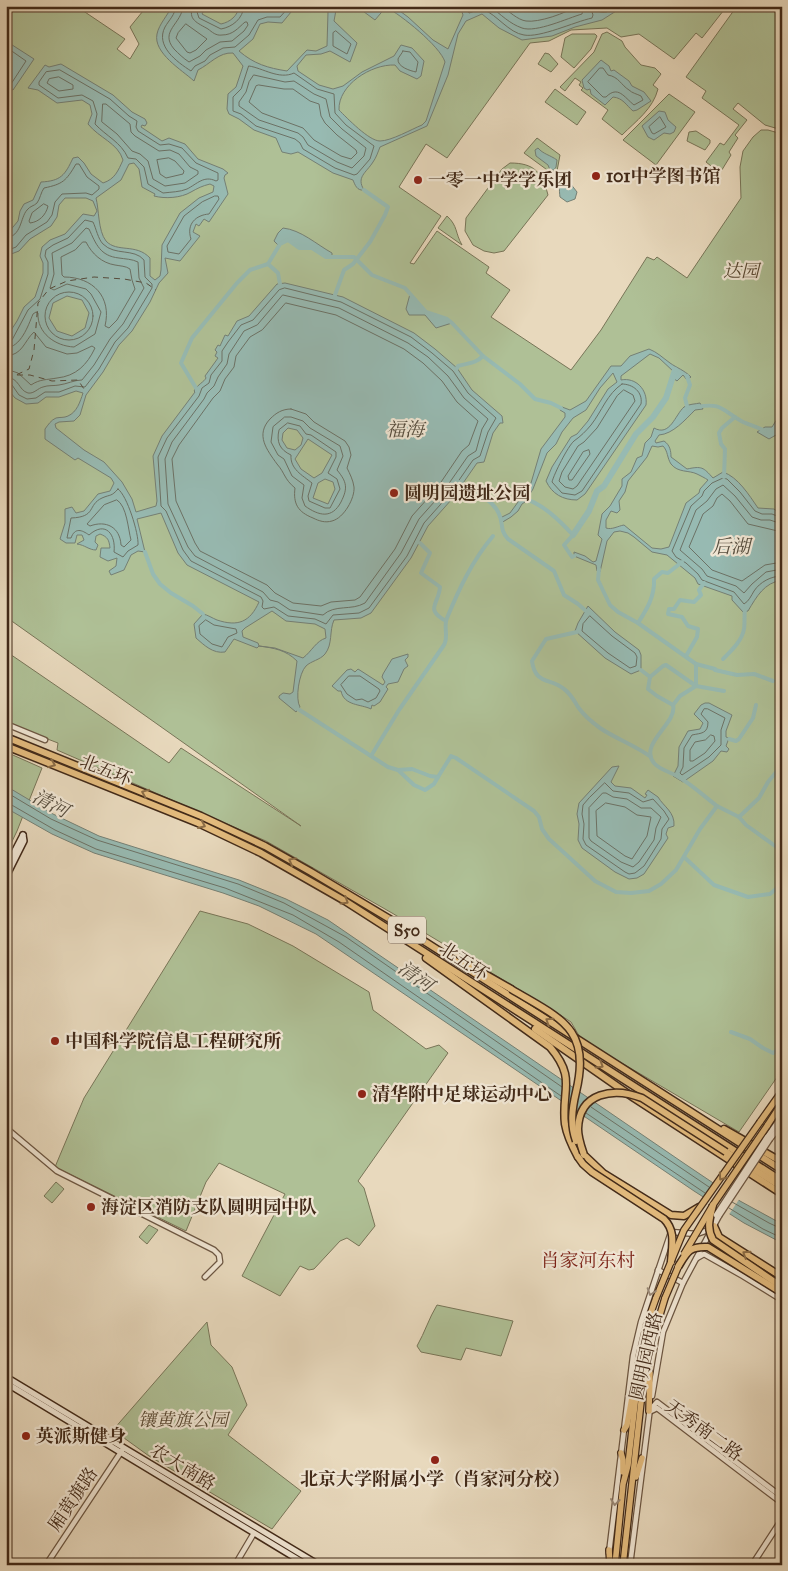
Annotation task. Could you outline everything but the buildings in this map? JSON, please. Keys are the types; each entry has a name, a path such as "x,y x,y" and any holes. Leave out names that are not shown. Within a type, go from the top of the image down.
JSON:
{"highway":[{"name":"北五环","path":"6,737 201,816 265,846 388,918 782,1170"},
{"name":"北五环","path":"6,746 198,823 261,853 383,926 782,1181"},
{"path":"388,918 511,989 561,1020 571,1030 580,1048 581,1065 573,1105 572,1127 575,1139 584,1155 603,1173 671,1215 678,1217 695,1211 705,1201"},
{"path":"383,926 452,978 550,1047 561,1060 567,1082 565,1124 572,1147 583,1164 592,1172 657,1213 670,1225 673,1239 671,1262"},
{"path":"479,988 634,1098 782,1194"},
{"path":"647,1084 782,1162"},
{"path":"584,1155 578,1129 579,1118 584,1108 600,1094 613,1092 629,1093 642,1098 782,1187"},
{"path":"713,1205 708,1225 709,1233 713,1240 782,1287"},
{"path":"714,1226 719,1237 782,1277"},
{"path":"678,1267 686,1252 699,1246 708,1247 782,1293"}],"main road":[{"path":"6,868 23,835 24,841 6,877"},
{"name":"圆明园西路","path":"615,1565 623,1484 628,1465 637,1384 650,1315 684,1230 782,1091"},
{"name":"圆明园西路","path":"623,1565 641,1402 653,1338 665,1298 691,1240 782,1103"},
{"path":"649,1411 648,1386 653,1338"},
{"name":"农大南路","path":"6,1377 308,1565"},
{"name":"农大南路","path":"6,1383 319,1565"},
{"path":"624,1430 627,1424 633,1390 637,1384"},
{"path":"621,1454 623,1460 623,1484"},
{"path":"632,1489 642,1458"},
{"path":"609,1550 609,1565"}],"street":[{"path":"6,724 45,740"},
{"name":"圆明园西路","path":"609,1550 633,1356 641,1322 672,1232 697,1234 708,1230 777,1127 782,1116"},
{"name":"圆明园西路","path":"777,1127 782,1124"},
{"path":"6,1128 50,1166 214,1250 220,1262 205,1277"},
{"name":"圆明园西路","path":"630,1565 642,1458 663,1332 683,1283 718,1215"},
{"path":"697,1234 702,1235 705,1242"},
{"path":"695,1259 704,1254 782,1300"},
{"path":"658,1270 683,1283"},
{"name":"天秀南二路","path":"649,1411 657,1402 782,1497"},
{"name":"天秀南二路","path":"649,1411 657,1408 782,1503"},
{"name":"厢黄旗路","path":"46,1565 122,1450"},
{"path":"752,1565 782,1519"},
{"path":"236,1565 254,1533"}],"green space":[{"name":"圆明园遗址公园","path":"6,6 76,6 125,39 117,49 130,59 139,44 130,27 147,6 727,6 702,38 696,33 674,59 639,34 621,37 607,28 571,30 549,41 530,43 447,158 426,144 399,187 441,216 410,263 414,264 437,231 489,267 486,273 510,290 491,317 571,370 601,330 647,257 654,260 657,257 687,278 741,198 740,167 743,151 753,137 761,130 782,134 782,1070 739,1132 581,1039 571,1022 548,1007 392,913 266,841 57,750 58,743 6,723 7,652 169,763 181,748 301,826 6,617"},
{"path":"737,6 782,6 782,130 765,125 738,103 733,109 747,120 735,135 738,138 729,152 731,155 720,173 706,162 720,143 724,145 739,125 702,98 706,91 686,77"},
{"path":"607,32 622,41 641,65 655,68 661,74 653,85 658,89 652,103 622,135 602,119 608,110 581,90 583,88 579,85 581,82 575,78 565,91 560,87 594,52 602,34"},
{"path":"572,34 595,34 597,36 591,49 574,68 561,57 565,38"},
{"path":"545,53 549,54 558,64 551,72 538,64"},
{"path":"555,89 586,112 577,125 545,102"},
{"path":"669,94 695,112 656,165 623,140"},
{"path":"696,131 710,140 705,150 687,141 689,132"},
{"path":"537,138 560,155 557,171 550,172 524,153"},
{"path":"510,163 518,163 536,170 543,180 548,195 504,251 494,253 484,251 473,245 465,231 466,218 502,169"},
{"path":"447,216 455,226 462,245 438,228"},
{"path":"6,752 42,768 6,854"},
{"path":"200,911 248,924 293,946 369,992 373,1010 426,1049 439,1045 448,1053 358,1181 364,1188 375,1226 359,1246 347,1238 340,1241 314,1269 309,1270 300,1266 280,1296 242,1276 285,1194 219,1163 206,1182 186,1231 55,1167 84,1098"},
{"path":"56,1182 64,1189 52,1203 44,1196"},
{"path":"149,1225 158,1230 147,1244 139,1237"},
{"path":"437,1305 513,1321 501,1356 466,1348 461,1360 421,1352 417,1346"},
{"name":"镶黄旗公园","path":"207,1322 211,1345 232,1367 247,1405 228,1435 301,1491 272,1529 149,1456 113,1430"}],"water":[{"path":"172,6 206,6 202,14 221,24 233,18 239,6 296,6 282,23 268,22 260,24 253,39 239,51 262,65 287,71 307,50 316,51 327,46 328,12 331,6 339,6 336,10 334,21 357,43 350,62 330,51 306,55 297,66 298,71 319,85 333,89 343,86 362,72 394,56 401,45 412,48 424,61 421,76 417,79 400,71 395,65 376,68 366,72 350,85 340,101 339,110 364,133 380,141 390,139 422,125 426,121 445,62 442,55 428,40 393,11 386,7 375,20 356,6 393,6 433,40 448,49 463,15 460,6 594,6 598,11 607,12 611,6 624,6 602,20 575,27 552,36 522,40 499,28 482,14 466,21 458,34 448,75 427,126 380,147 374,160 361,178 364,190 360,190 353,180 333,173 298,152 291,154 282,152 276,138 254,130 229,114 227,109 228,94 236,87 243,66 233,53 223,54 198,70 194,81 170,60 159,48 157,34"},
{"path":"6,41 34,59 13,90 6,88"},
{"path":"601,60 609,66 611,71 614,70 629,81 632,86 644,92 651,101 633,111 619,99 613,97 605,105 591,94 590,89 584,88 582,80"},
{"name":"福海","path":"61,64 113,95 132,112 145,119 147,123 141,127 162,141 169,138 185,144 198,159 223,169 228,173 224,178 228,194 209,222 204,219 199,226 196,224 193,232 200,236 180,261 165,258 168,273 159,283 132,331 119,345 103,372 86,395 80,415 74,421 55,424 56,428 84,450 104,462 122,482 132,499 136,512 156,506 153,456 162,436 194,391 206,378 205,376 218,358 215,356 217,352 215,350 218,345 220,346 225,335 228,336 237,321 249,316 277,284 285,283 343,297 414,333 457,368 472,390 502,416 503,423 500,423 493,433 484,462 477,463 452,499 428,526 411,558 371,613 361,618 334,620 330,642 325,654 306,666 301,674 298,692 300,707 296,712 279,698 283,693 290,694 293,692 297,661 289,654 270,648 259,646 257,648 234,639 225,652 217,652 196,638 194,624 203,614 224,622 237,623 252,614 259,602 187,565 178,553 161,513 137,519 145,552 138,551 131,555 124,570 111,575 109,571 116,566 117,558 108,561 100,557 101,548 110,548 109,541 105,536 100,534 96,536 95,542 98,545 96,550 77,544 84,540 82,535 77,535 75,543 66,543 60,539 65,523 65,509 72,507 76,513 84,511 98,494 110,491 114,483 111,478 78,458 75,460 45,439 45,429 56,418 66,417 74,412 83,393 76,391 59,397 46,397 38,403 26,404 15,398 6,387 6,338 24,307 35,297 43,273 43,263 40,256 42,247 50,240 65,234 83,214 94,216 97,211 93,201 86,198 65,198 59,205 57,217 51,226 30,239 19,251 6,256 8,233 18,221 24,204 33,200 41,182 53,180 65,173 73,158 78,157 91,174 103,183 113,177 123,160 117,149 88,124 92,114 90,105 82,100 57,103 38,90 28,88 45,65 49,67","holes":["134,163 139,169 142,187 155,194 154,196 178,197 200,187 210,184 214,186 213,192 199,198 180,213 162,245 160,276 155,280 150,276 150,258 145,253 110,245 103,237 100,226 96,198 121,180 129,164","67,296 82,300 89,313 85,328 72,336 57,331 49,318 53,303","288,428 297,430 303,438 301,445 295,450 287,448 282,440 283,433","308,439 332,455 322,473 314,478 301,469 295,459","325,479 333,482 335,489 328,504 313,498 318,483","272,611 286,621 315,624 325,629 326,638 319,641 303,658 275,648 259,646 258,643 243,637 242,631"]},
{"path":"659,111 665,112 668,120 676,127 674,132 670,134 664,133 654,140 648,137 642,126"},
{"path":"538,148 557,160 554,170 550,170 548,165 536,156 535,150"},
{"path":"563,178 566,178 577,192 575,199 567,202 560,197 560,187"},
{"path":"283,228 296,231 308,238 332,253 332,257 326,257 312,248 299,248 288,240 279,246 274,241"},
{"path":"410,294 426,312 447,319 452,323 436,328 425,315 409,315 406,309"},
{"path":"649,349 691,377 687,380 683,375 677,381 673,378 674,372 659,358 650,354 621,376 621,380 632,381 640,386 645,394 646,405 585,494 577,500 567,499 555,493 546,481 552,467 571,437 577,434 588,421 608,389 617,382 613,373 600,388 586,410 573,418 562,432 556,444 547,453 533,489 525,502 518,511 501,523 500,518 510,513 520,496 531,483 541,449 565,417 565,413 560,410 562,407 570,410 586,401 611,366 621,366 630,356"},
{"name":"后湖","path":"700,403 703,409 695,410 674,429 659,435 655,441 656,443 664,441 670,448 671,457 687,469 702,468 713,478 723,472 728,474 743,487 758,508 774,509 782,515 782,580 766,587 758,595 748,611 743,612 732,600 732,596 698,584 695,578 667,555 652,552 628,533 614,532 607,541 600,572 597,571 596,565 574,556 574,552 585,556 593,562 596,561 602,539 598,535 602,514 610,506 622,486 622,479 631,472 637,458 642,456 645,443 651,437 654,428 664,430 672,424 684,407","holes":["652,446 663,446 665,448 674,467 694,473 708,480 699,493 686,503 669,547 661,549 652,548 624,525 606,528 606,520 611,511 617,513 620,510 619,501 625,492 628,481 647,457"]},
{"path":"782,411 782,437 776,435 769,439 757,432 765,427 772,427"},
{"path":"588,606 615,632 639,650 641,670 631,674 605,658 575,631"},
{"path":"408,654 405,660 408,666 404,669 398,682 388,684 386,687 388,689 380,702 374,706 372,705 371,709 349,702 341,691 332,686 347,670 351,669 355,672 358,669 383,685 385,682 382,677 383,674 392,659"},
{"path":"705,703 709,703 732,715 726,731 726,737 729,738 726,746 729,749 727,752 721,751 713,761 683,782 673,776 678,766 679,747 688,731 700,729 703,723 694,714"},
{"path":"619,766 611,782 615,786 631,788 645,798 648,790 658,797 671,813 674,821 674,826 668,828 666,834 668,838 644,874 637,878 629,879 615,872 582,848 578,840 579,824 577,814 579,803 612,767"},
{"path":"6,786 53,814 99,836 239,880 286,899 328,920 740,1201 782,1224 782,1243 744,1223 694,1191 316,934 259,906 94,853 52,834 6,808"}],"pier":[{"path":"714,1181 740,1198 728,1216 702,1199"}],"waterway":[{"path":"335,295 344,270 353,264 370,242 388,207 364,190"},
{"path":"196,388 181,363 192,338 237,283 250,270 268,264 280,244 288,240 299,248 312,248 326,257 354,257 372,275 405,288 426,312 447,319 483,356 520,384 535,399 561,408"},
{"path":"268,264 278,273 280,284"},
{"path":"457,368 458,366 474,362 483,356"},
{"path":"573,535 589,511 597,491 604,486 636,434 653,417 666,398 675,370"},
{"path":"687,376 690,385 685,398 687,406"},
{"path":"697,407 712,406 722,408 743,422 765,431"},
{"path":"724,477 725,449 721,444 719,433 735,417"},
{"path":"459,482 492,504 499,514 503,532 508,539 554,571 564,595 586,611"},
{"path":"523,498 544,508 573,535 564,545 572,557 574,556"},
{"path":"298,709 371,756 399,710 444,645 446,621 456,596 472,565 493,536"},
{"path":"420,543 430,553 421,573 440,587 434,609 439,617 446,621"},
{"path":"145,552 153,574 160,584 203,614"},
{"path":"638,623 652,597 654,579 662,572 668,573 682,562"},
{"path":"599,569 598,580 610,605 696,664 696,686"},
{"path":"686,656 697,637 698,629 688,626 682,617 668,614 669,609 674,609 680,600 694,602 701,595 699,590 704,583"},
{"path":"723,659 741,638 744,629 745,609"},
{"path":"577,632 546,639 532,661 536,674 540,678 566,691 583,713 600,728 651,757"},
{"path":"696,664 715,669"},
{"path":"650,677 666,665 696,686"},
{"path":"641,670 650,677 648,689 673,705"},
{"path":"715,670 737,675 754,674 773,681"},
{"path":"717,806 682,779 658,767 650,756 654,741 670,719 673,705 680,696 696,686 724,691"},
{"path":"729,739 736,741 739,739 753,718 756,705"},
{"path":"371,756 388,767 398,770 412,769 438,777 451,756 456,758 534,811 539,817 542,829 549,839 595,881 616,892 649,891 661,884 676,870 700,829 717,806 739,817 746,825 782,851"},
{"path":"739,817 759,798 768,782 782,765"},
{"path":"398,770 414,785 425,790 434,784 438,777"},
{"path":"684,857 714,885 748,897 770,894 782,884"},
{"path":"731,1032 750,1039 773,1053 782,1047"}],"ferry route":[{"path":"6,374 16,375 29,369 34,350 38,303 49,289 67,281 94,277 146,283 156,290"},
{"path":"17,375 30,375 52,381 78,380 84,389"}],"place":[{"name":"101中学图书馆","path":"596,176"},
{"name":"一零一中学学乐团","path":"418,180"},
{"name":"圆明园遗址公园","path":"394,493"},
{"name":"中国科学院信息工程研究所","path":"55,1041"},
{"name":"清华附中足球运动中心","path":"362,1094"},
{"name":"海淀区消防支队圆明园中队","path":"91,1207"},
{"name":"英派斯健身","path":"26,1436"},
{"name":"北京大学附属小学（肖家河分校）","path":"435,1460"}],"district":[{"name":"肖家河东村","path":"588,1260"}],"park label":[{"name":"达园","path":"741,271"}],"water label":[{"name":"清河","path":"51,803"},
{"name":"清河","path":"416,976"}]}
